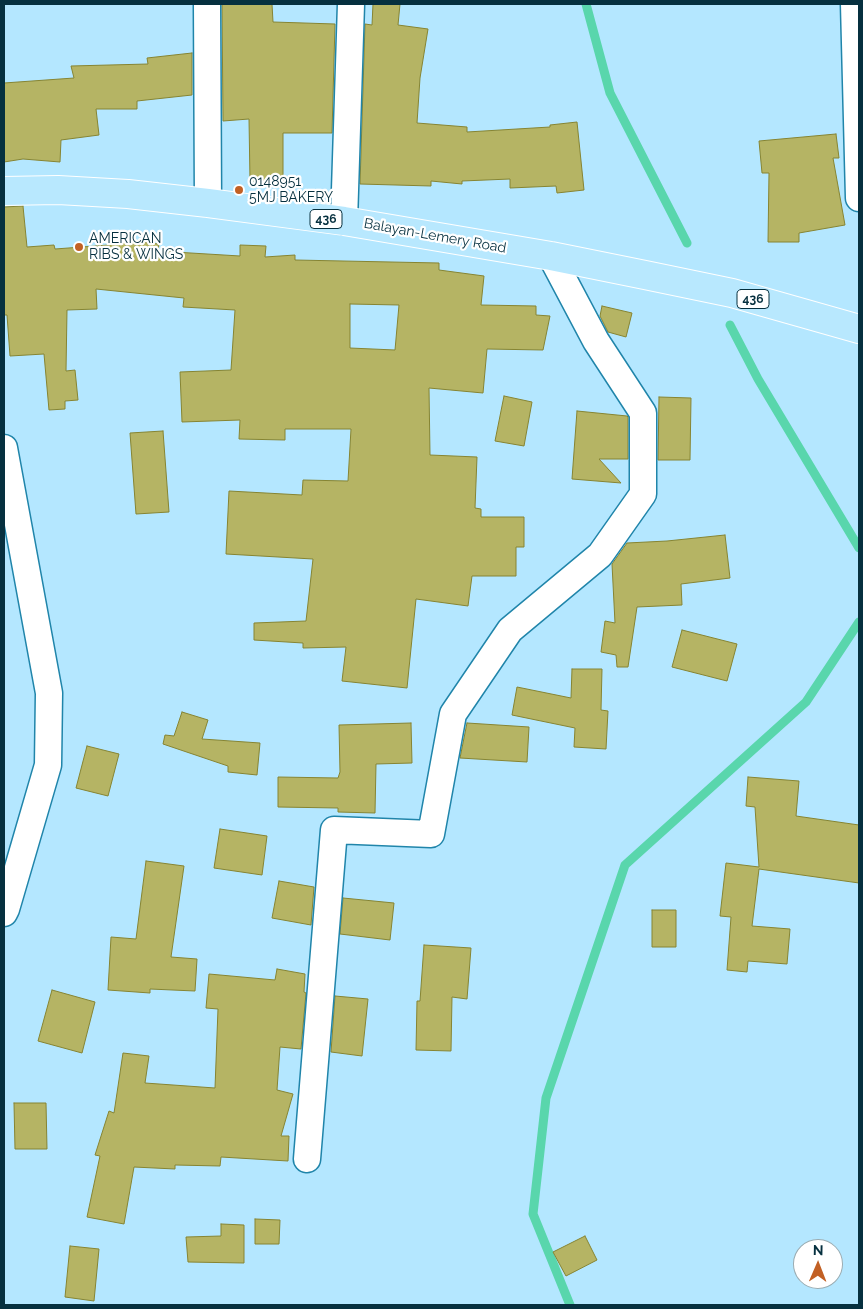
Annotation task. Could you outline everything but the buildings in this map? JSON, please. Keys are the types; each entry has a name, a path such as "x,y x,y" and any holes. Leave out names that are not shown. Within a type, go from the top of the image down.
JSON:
{"main road":[{"name":"Balayan-Lemery Road","path":"4,191 58,190 128,194 344,221 551,256 732,294 859,329"}],"street":[{"path":"207,4 208,203"},
{"path":"344,221 350,4"},
{"path":"854,4 859,198"},
{"path":"307,1159 334,830 431,834 453,714 510,630 600,555 643,494 643,413 596,341 551,256"},
{"path":"4,448 49,693 48,765 4,913"}],"waterway":[{"path":"586,4 610,93 687,243"},
{"path":"730,325 758,379 859,548"},
{"path":"570,1305 533,1214 546,1098 625,865 806,702 859,622"}],"place":[{"name":"0148951 5MJ BAKERY","path":"239,190"},
{"name":"AMERICAN RIBS & WINGS","path":"79,247"}]}
